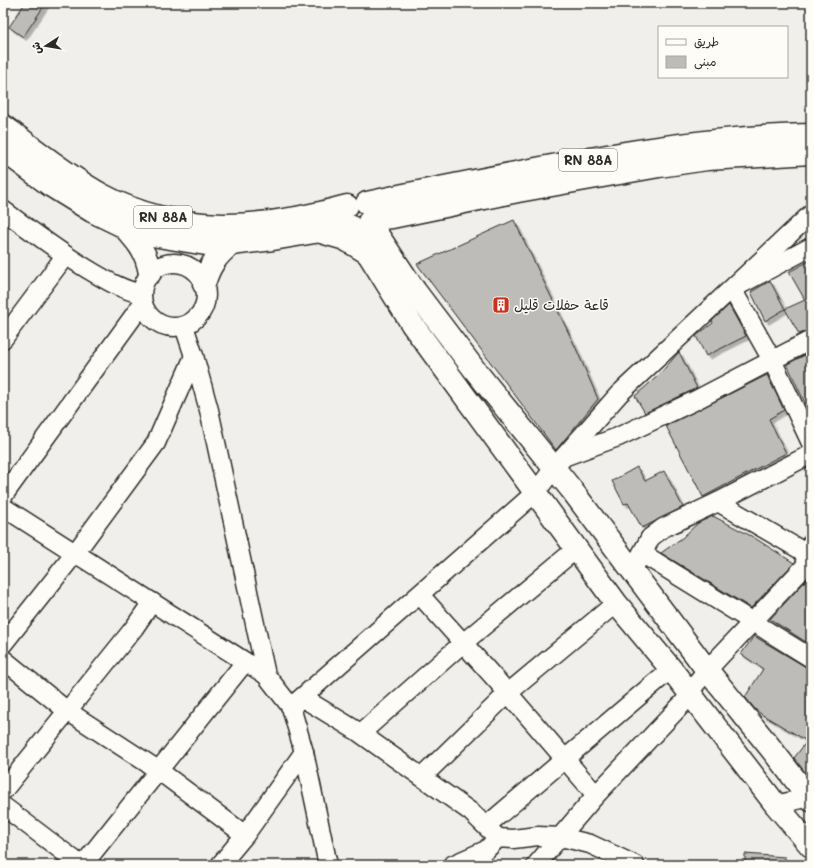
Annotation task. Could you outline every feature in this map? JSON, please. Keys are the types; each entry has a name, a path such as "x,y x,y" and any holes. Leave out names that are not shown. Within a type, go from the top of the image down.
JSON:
{"main road":[{"name":"RN 88A","path":"3,126 63,169 107,197 140,211 190,224 230,225 266,223 309,216 359,217 420,192 655,148 744,138 811,135"},
{"path":"3,150 55,188 92,211 123,226 146,234 206,244 230,244 320,232 359,217 392,217 518,191 659,166 707,159 811,153"},
{"path":"359,217 368,252 412,324 616,603 671,669 776,805 811,846"},
{"path":"359,217 469,363 559,462 571,489 632,571 707,670 810,797"},
{"path":"123,226 144,252 150,273"},
{"path":"320,232 345,239 368,252"},
{"path":"204,284 207,272 213,261 230,244"}],"street":[{"path":"3,210 65,256 115,286 142,298"},
{"path":"297,703 536,492 559,462 619,394 811,214"},
{"path":"732,289 811,248"},
{"path":"3,339 65,256"},
{"path":"169,263 180,264 190,268 198,274 204,284 206,294 205,304 200,314 193,321 184,326 163,326 154,320 147,312 142,298 143,286 150,273 169,263"},
{"path":"732,289 772,360 811,443"},
{"path":"3,496 142,298"},
{"path":"184,326 209,410 266,675"},
{"path":"559,462 618,438 694,401 811,340"},
{"path":"3,644 76,552 156,443 194,356"},
{"path":"632,571 650,538 663,528 718,502 811,454"},
{"path":"536,865 596,795 686,700 689,692 707,670 808,563 808,551 718,502"},
{"path":"3,507 76,552 266,675 297,703 361,733 471,812 492,832 513,840 538,836 561,837 590,844 635,865"},
{"path":"650,538 643,554 811,658"},
{"path":"361,733 463,643 576,549"},
{"path":"420,595 508,693 596,795"},
{"path":"3,791 66,710 134,628 152,602"},
{"path":"422,777 508,693 616,603"},
{"path":"3,659 66,710 158,770 245,835"},
{"path":"3,806 82,865 245,662"},
{"path":"452,865 486,850 492,832 565,760 671,669"},
{"path":"297,703 304,752 328,865"},
{"path":"220,865 245,835 304,752"},
{"path":"776,805 810,797"}],"building":[{"path":"25,3 46,3 23,37 9,27"},
{"name":"قاعة حفلات قليل","path":"514,220 575,346 598,399 556,450 417,264"},
{"path":"811,260 811,330 799,334 785,309 805,300 789,272"},
{"path":"770,281 785,309 765,321 751,292"},
{"path":"729,305 746,336 706,356 696,336 713,323 712,321"},
{"path":"679,352 697,388 645,413 635,396 659,375"},
{"path":"811,352 811,416 787,364"},
{"path":"767,375 784,410 769,419 786,453 703,497 666,426"},
{"path":"637,467 645,481 664,471 683,507 642,528 628,503 624,504 612,481"},
{"path":"713,516 753,537 794,563 751,608 661,553 682,538 698,523"},
{"path":"811,575 811,633 806,642 770,619"},
{"path":"754,636 811,670 811,780 794,758 807,741 761,714 745,697 763,669 741,654"},
{"path":"745,854 785,857 785,865 745,865"}],"place":[{"name":"قاعة حفلات قليل","path":"501,305"}]}
